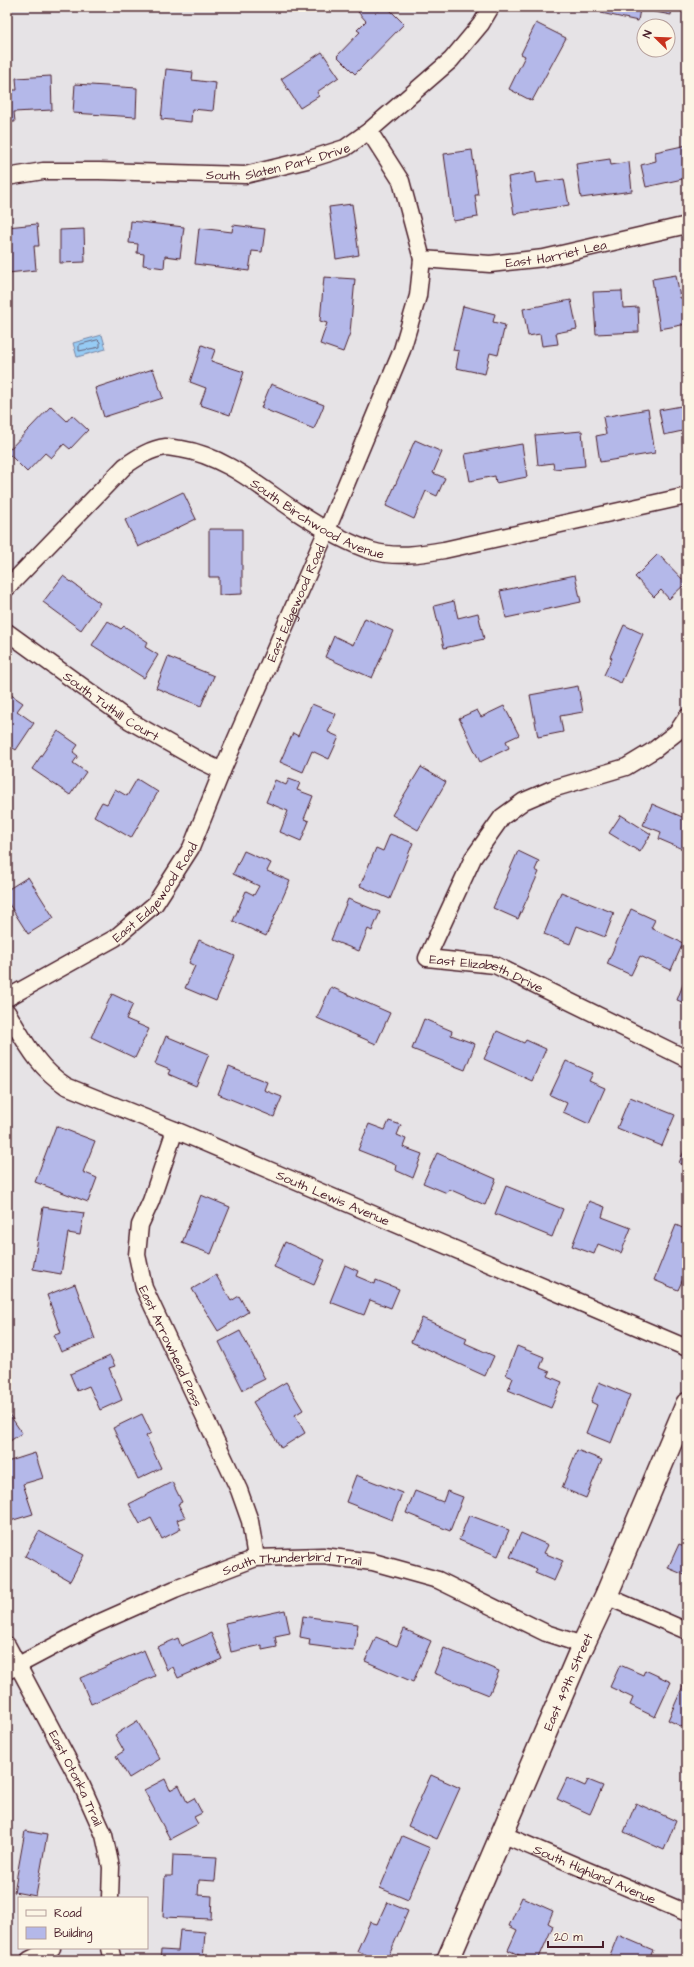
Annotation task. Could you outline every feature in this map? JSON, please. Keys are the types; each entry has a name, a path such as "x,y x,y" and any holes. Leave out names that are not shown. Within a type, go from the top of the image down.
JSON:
{"street":[{"name":"South Slaten Park Drive","path":"7,177 43,171 245,175 307,160 345,148 369,131 451,60 481,24 491,7"},
{"name":"East Edgewood Road","path":"7,998 115,938 155,904 191,848 222,771 327,530 402,350 418,296 422,259 401,181 369,131"},
{"name":"East Harriet Lea","path":"422,259 490,264 544,258 687,226"},
{"name":"South Birchwood Avenue","path":"7,588 125,466 145,452 167,447 198,452 228,466 299,514 327,530 350,542 373,551 392,554 417,554 687,496"},
{"name":"South Tuthill Court","path":"7,632 130,721 195,758 222,771"},
{"name":"East Elizabeth Drive","path":"687,717 682,735 626,767 552,789 524,802 502,817 473,858 427,958 495,965 687,1059"},
{"name":"South Lewis Avenue","path":"7,1012 39,1064 53,1078 66,1086 175,1130 687,1348"},
{"name":"East Arrowhead Pass","path":"175,1130 151,1201 140,1225 137,1255 138,1268 144,1288 239,1490 250,1521 256,1558"},
{"name":"East 49th Street","path":"448,1960 583,1645 606,1596 687,1404"},
{"name":"South Thunderbird Trail","path":"12,1668 124,1612 175,1589 256,1558 323,1556 373,1562 438,1580 546,1634 583,1645"},
{"path":"606,1596 687,1631"},
{"name":"East Otonka Trail","path":"7,1645 12,1668 82,1786 104,1835 111,1867 110,1897"},
{"name":"South Highland Avenue","path":"502,1834 687,1913"},
{"path":"29,1960 50,1949"},
{"path":"110,1949 112,1960"}],"water":[{"path":"102,335 106,349 77,357 73,343"}],"building":[{"path":"363,7 374,7 378,11 382,7 387,7 404,24 355,74 337,56 360,32 357,30 366,21 358,12"},
{"path":"602,7 672,7 671,15 640,9 638,18 636,18 636,21 601,13"},
{"path":"536,23 566,38 532,101 509,89 525,56 521,54"},
{"path":"322,52 339,77 317,92 319,96 300,108 281,79"},
{"path":"166,69 193,72 192,80 216,83 213,111 192,109 191,122 161,119"},
{"path":"51,76 52,110 14,112 15,122 7,122 7,90 17,90 16,78"},
{"path":"75,84 137,88 136,117 73,113"},
{"path":"687,145 687,178 646,187 641,165 656,161 655,152"},
{"path":"472,150 478,195 475,195 478,217 453,221 444,154"},
{"path":"610,159 611,165 629,162 632,191 581,198 576,164"},
{"path":"535,172 537,183 564,179 569,205 514,214 508,177"},
{"path":"352,204 359,255 336,259 329,207"},
{"path":"131,221 184,227 180,258 165,256 164,268 143,265 144,254 137,253 138,244 129,243"},
{"path":"37,224 39,246 34,246 36,270 8,273 7,227"},
{"path":"233,225 265,229 262,252 252,251 249,271 195,264 199,228 232,232"},
{"path":"84,229 85,262 60,263 60,230"},
{"path":"676,275 680,298 687,297 687,324 660,329 652,279"},
{"path":"324,277 355,279 350,333 343,352 320,344 327,323 320,321"},
{"path":"622,291 623,308 638,307 639,332 596,334 593,292"},
{"path":"571,300 577,329 556,333 558,344 542,346 540,334 528,336 523,309"},
{"path":"463,306 495,314 493,322 505,325 498,355 490,353 485,374 456,368 459,351 453,350"},
{"path":"202,345 215,350 211,361 244,372 230,415 200,405 206,388 190,382"},
{"path":"153,369 163,398 104,417 95,388"},
{"path":"271,384 324,405 314,429 261,408"},
{"path":"687,405 687,430 664,435 659,410"},
{"path":"51,406 67,421 72,415 88,430 70,449 64,444 51,458 45,453 27,472 7,452"},
{"path":"648,409 655,453 600,462 596,436 606,434 603,417"},
{"path":"582,431 585,466 554,469 553,463 538,465 535,435"},
{"path":"415,440 442,452 433,473 445,478 437,496 426,491 414,519 386,506"},
{"path":"522,444 527,477 496,483 495,476 470,481 465,454"},
{"path":"183,492 196,519 138,547 125,520"},
{"path":"209,529 242,529 242,594 219,595 219,577 209,577"},
{"path":"658,554 686,583 669,599 661,590 654,597 635,577"},
{"path":"575,575 581,602 506,618 500,591"},
{"path":"63,576 100,603 81,630 43,602"},
{"path":"454,601 458,618 478,613 484,639 444,648 434,606"},
{"path":"365,618 393,631 372,678 325,657 334,636 353,645"},
{"path":"108,621 121,629 124,626 148,642 145,647 158,655 144,678 92,645"},
{"path":"624,625 643,634 621,683 604,675"},
{"path":"168,657 214,676 201,706 156,688"},
{"path":"578,686 583,712 560,716 563,732 538,737 530,695"},
{"path":"7,692 23,703 17,711 34,723 16,750 7,744"},
{"path":"312,704 336,714 328,732 339,737 329,759 312,751 303,772 280,762 293,733 298,736"},
{"path":"504,706 519,735 506,741 509,748 480,762 459,718 477,710 481,717"},
{"path":"58,731 78,745 73,752 78,756 73,763 86,772 70,795 32,769"},
{"path":"421,767 446,782 418,830 392,815"},
{"path":"137,779 158,792 131,838 94,816 102,802 107,804 115,789 127,796"},
{"path":"289,779 300,783 297,790 313,796 304,819 309,821 301,841 280,832 288,811 266,802 275,780 286,785"},
{"path":"652,804 687,819 687,851 659,839 661,832 643,825"},
{"path":"621,815 651,834 640,852 609,833"},
{"path":"390,834 413,843 390,899 360,886 376,848 383,851"},
{"path":"244,851 271,863 267,871 290,881 266,936 233,921 246,891 254,895 259,886 233,874"},
{"path":"518,851 539,861 535,870 539,872 518,919 493,908"},
{"path":"28,877 54,918 28,934 7,901 7,890"},
{"path":"561,892 614,913 605,937 577,926 570,944 544,934"},
{"path":"348,899 380,912 372,931 368,929 359,951 331,940"},
{"path":"631,909 655,920 651,928 683,943 671,970 640,956 631,975 607,964"},
{"path":"199,940 235,956 216,1001 185,988 195,966 189,963"},
{"path":"687,974 687,1004 677,1000"},
{"path":"331,987 390,1013 376,1044 317,1018"},
{"path":"112,994 133,1004 126,1019 149,1029 135,1058 91,1037"},
{"path":"424,1019 452,1031 451,1035 475,1044 465,1070 412,1049"},
{"path":"497,1031 524,1043 526,1040 546,1049 532,1081 484,1059"},
{"path":"166,1036 209,1054 196,1086 168,1074 170,1070 155,1064"},
{"path":"566,1061 593,1073 589,1081 605,1088 589,1124 563,1112 567,1103 550,1095"},
{"path":"229,1067 267,1082 264,1090 282,1097 274,1117 218,1094"},
{"path":"630,1097 675,1115 662,1146 617,1128"},
{"path":"389,1121 401,1125 397,1135 406,1139 403,1147 422,1154 413,1178 395,1170 396,1165 358,1150 369,1124 385,1130"},
{"path":"56,1126 95,1141 83,1172 97,1178 88,1202 35,1182"},
{"path":"687,1144 687,1166 679,1163"},
{"path":"437,1153 496,1179 485,1205 449,1189 447,1193 423,1183"},
{"path":"506,1186 563,1209 552,1237 495,1214"},
{"path":"201,1195 230,1207 211,1254 182,1243"},
{"path":"589,1201 605,1207 602,1217 631,1228 621,1253 598,1244 594,1254 572,1246"},
{"path":"43,1207 84,1213 80,1235 68,1233 61,1274 33,1269"},
{"path":"676,1225 687,1230 687,1270 678,1290 654,1280"},
{"path":"285,1242 325,1260 314,1285 274,1267"},
{"path":"345,1265 358,1271 356,1276 375,1284 376,1280 399,1289 391,1308 370,1300 364,1315 330,1302"},
{"path":"216,1275 231,1301 239,1296 248,1312 218,1331 192,1289"},
{"path":"75,1284 95,1339 61,1352 54,1335 61,1333 47,1295"},
{"path":"422,1318 467,1338 465,1343 494,1356 485,1376 411,1342"},
{"path":"240,1331 265,1379 243,1390 219,1342"},
{"path":"517,1346 544,1357 540,1368 550,1372 548,1376 562,1382 551,1408 508,1390 513,1378 506,1375"},
{"path":"110,1356 115,1366 109,1368 122,1400 100,1410 89,1386 77,1391 70,1374"},
{"path":"286,1382 303,1410 295,1415 305,1433 281,1448 253,1402"},
{"path":"599,1382 630,1395 611,1443 586,1433 597,1405 591,1402"},
{"path":"7,1411 22,1433 7,1443"},
{"path":"142,1414 151,1433 146,1436 161,1468 138,1479 113,1428"},
{"path":"577,1450 602,1460 586,1498 562,1488"},
{"path":"35,1453 43,1478 23,1484 33,1514 7,1522 7,1462"},
{"path":"356,1475 402,1493 392,1520 346,1502"},
{"path":"172,1482 182,1502 178,1504 185,1517 177,1520 181,1529 162,1539 151,1518 140,1524 129,1504"},
{"path":"415,1491 443,1502 447,1491 463,1497 450,1531 406,1513"},
{"path":"469,1515 509,1530 498,1556 459,1540"},
{"path":"39,1531 84,1555 70,1581 25,1556"},
{"path":"521,1533 548,1545 544,1553 563,1561 554,1581 535,1573 537,1569 510,1557"},
{"path":"687,1539 687,1576 668,1568 679,1544 684,1546"},
{"path":"285,1610 290,1633 275,1636 277,1647 262,1650 262,1645 231,1652 225,1623"},
{"path":"303,1616 358,1624 354,1651 309,1645 310,1639 300,1637"},
{"path":"404,1629 431,1641 413,1682 365,1661 376,1637 397,1646"},
{"path":"211,1633 222,1659 178,1678 173,1667 167,1670 157,1647 178,1638 181,1646"},
{"path":"444,1648 499,1671 489,1695 434,1673"},
{"path":"144,1650 155,1676 91,1704 80,1678"},
{"path":"620,1665 643,1675 645,1670 671,1682 655,1717 630,1705 633,1698 610,1687"},
{"path":"683,1686 687,1687 687,1729 668,1720"},
{"path":"137,1721 160,1759 129,1778 116,1756 124,1751 115,1735"},
{"path":"431,1775 460,1788 437,1839 408,1826"},
{"path":"567,1778 585,1786 588,1780 603,1786 590,1814 557,1799"},
{"path":"165,1779 170,1790 179,1785 187,1802 194,1798 202,1813 194,1817 198,1824 170,1839 144,1790"},
{"path":"636,1803 676,1821 664,1850 624,1832"},
{"path":"25,1831 47,1835 36,1896 14,1892"},
{"path":"402,1836 430,1848 408,1900 380,1888"},
{"path":"687,1841 687,1857 681,1854"},
{"path":"173,1855 217,1857 215,1881 199,1880 198,1895 212,1896 211,1919 163,1917 165,1876 172,1876"},
{"path":"522,1897 553,1911 548,1923 553,1926 538,1960 530,1960 508,1950 517,1930 509,1926"},
{"path":"387,1902 408,1911 387,1960 378,1960 357,1951 370,1922 377,1924"},
{"path":"180,1930 205,1932 203,1960 160,1960 161,1950 178,1951"},
{"path":"618,1935 653,1950 649,1960 608,1960"}]}
